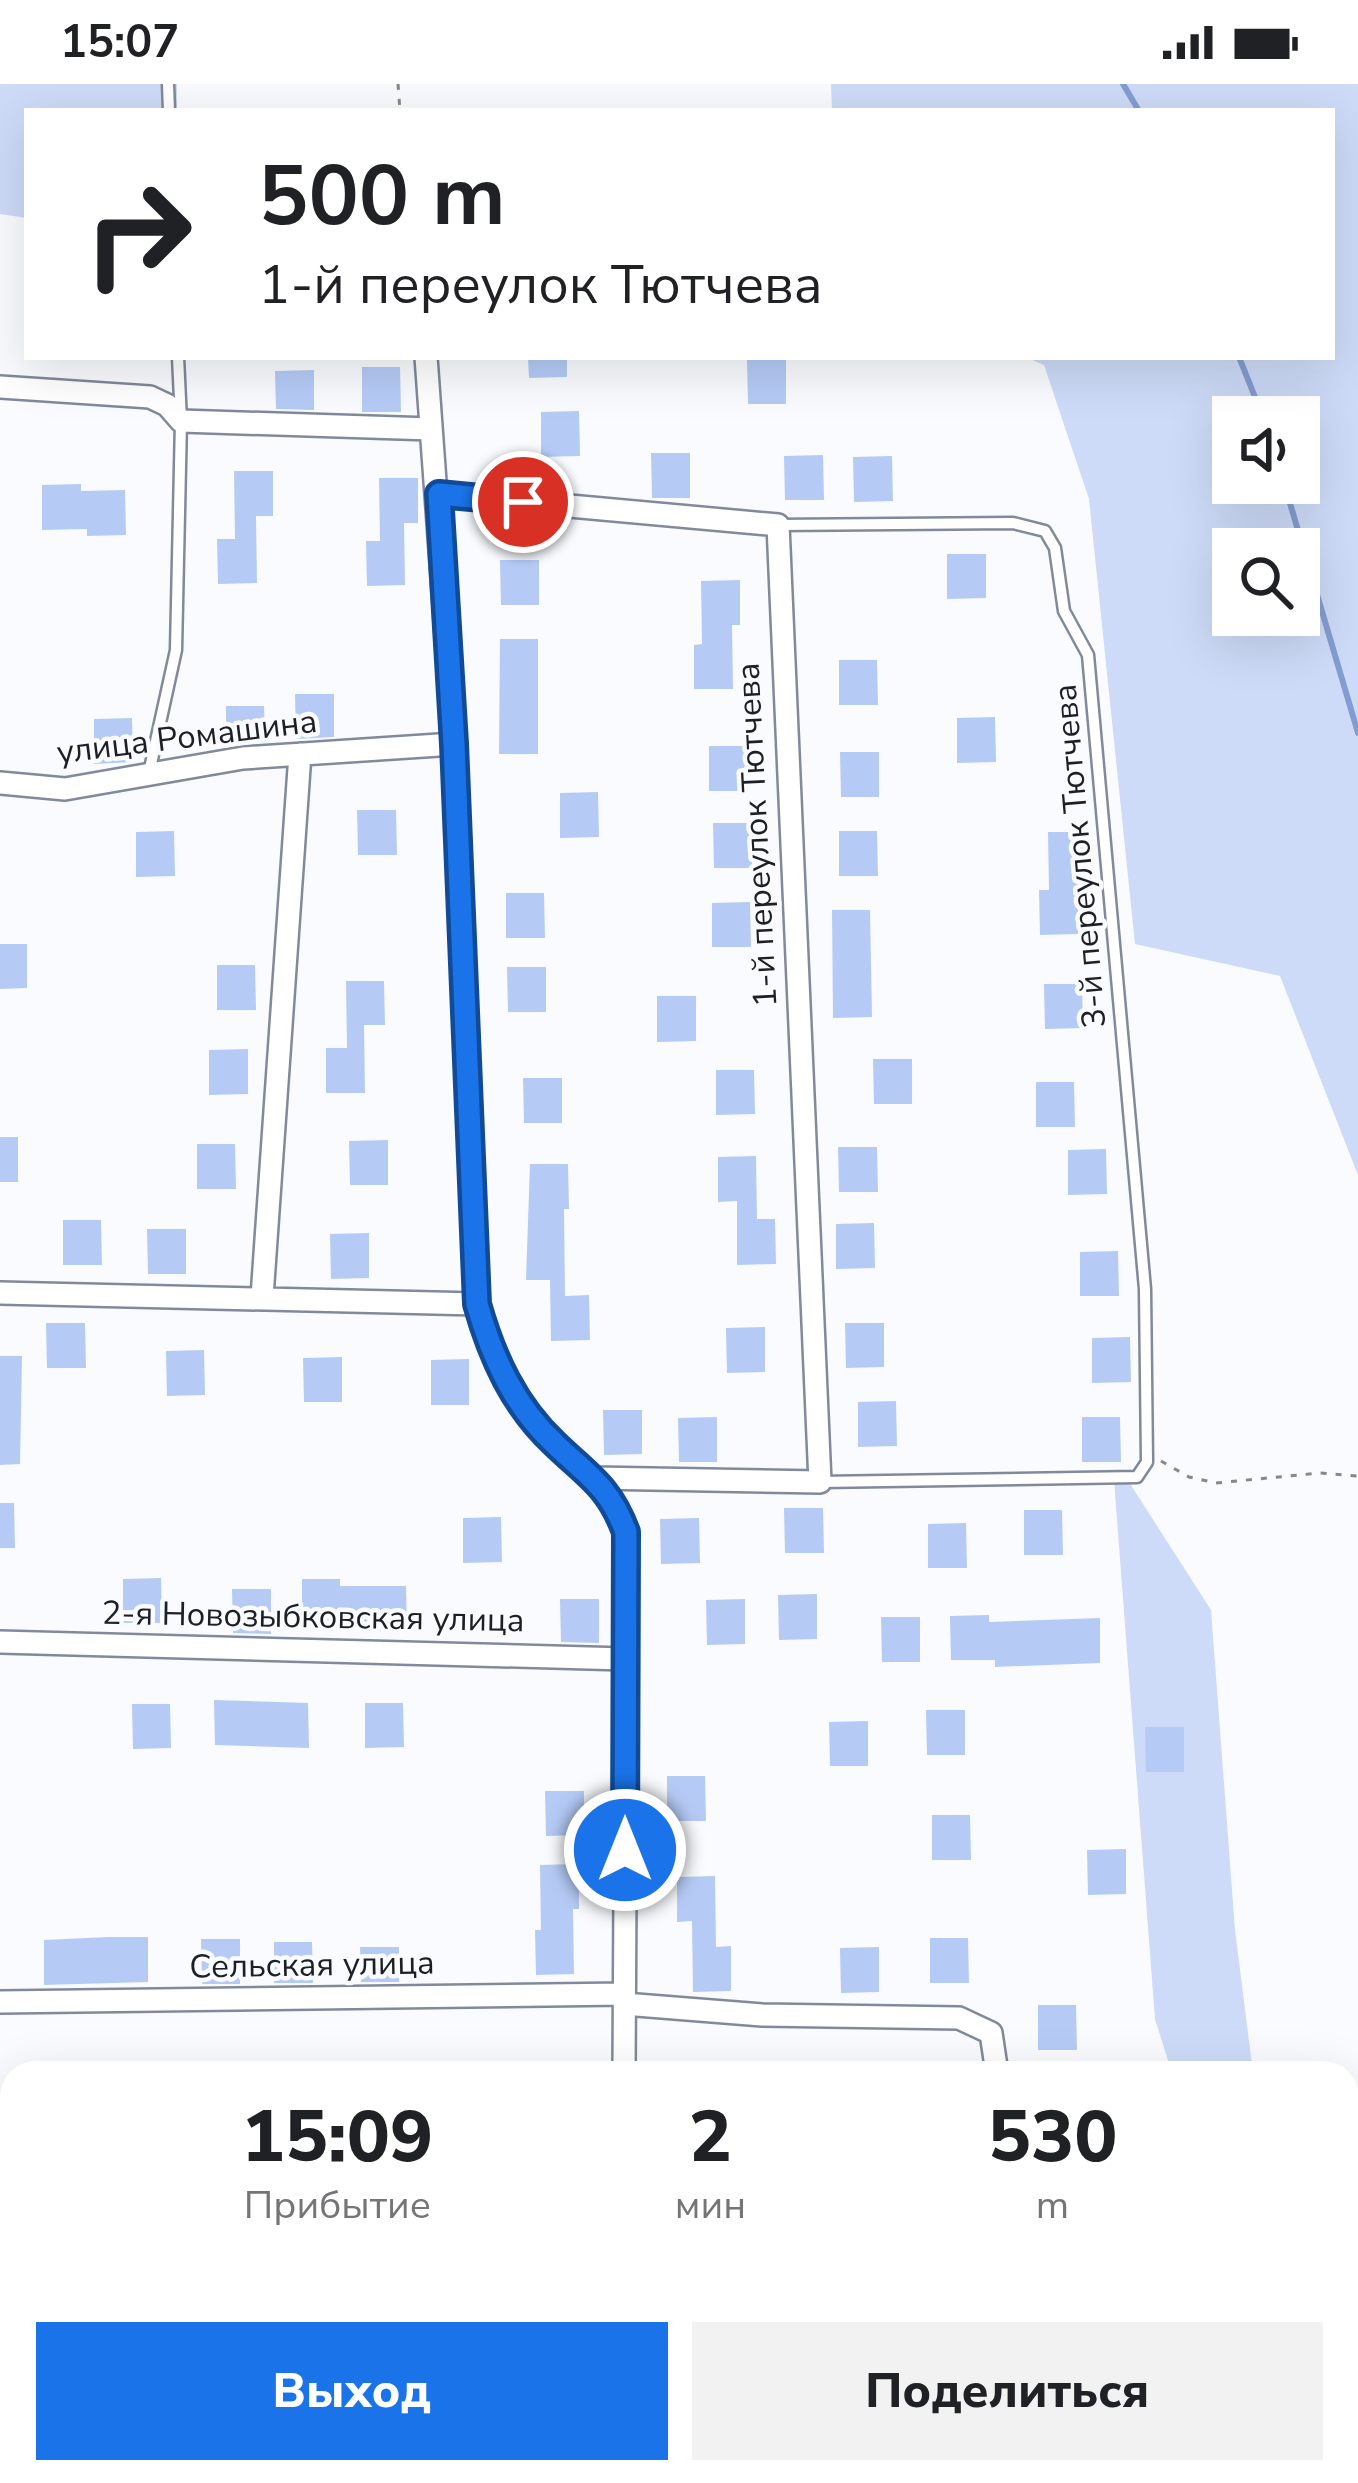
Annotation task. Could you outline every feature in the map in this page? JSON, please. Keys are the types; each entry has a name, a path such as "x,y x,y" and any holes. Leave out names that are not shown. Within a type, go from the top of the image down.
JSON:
{"street":[{"path":"426,360 454,744 477,1304 491,1354 520,1403 555,1444 614,1499 626,1532 624,2061"},
{"path":"0,387 150,397 181,421 431,429"},
{"path":"439,494 778,525"},
{"name":"1-й переулок Тютчева","path":"778,525 820,1482"},
{"name":"улица Ромашина","path":"0,783 65,789 243,758 454,744"},
{"path":"262,1297 300,754"},
{"path":"0,1293 477,1304"},
{"path":"594,1478 820,1482"},
{"name":"2-я Новозыбковская улица","path":"0,1642 625,1659"},
{"name":"Сельская улица","path":"0,2002 624,1998 762,2015 959,2018 991,2032 995,2061"}],"lane":[{"path":"149,777 176,650 178,360"},
{"name":"3-й переулок Тютчева","path":"778,525 1013,523 1045,531 1055,548 1064,611 1088,655 1102,791 1145,1289 1147,1453"},
{"path":"820,1482 1127,1479 1144,1471 1147,1453"}],"path":[{"path":"1147,1453 1189,1477 1216,1483 1320,1473 1358,1476"}],"shaded area":[{"path":"0,84 177,84 177,108 24,108 24,218 0,214"},
{"path":"831,84 1358,84 1358,1175 1280,976 1135,944 1089,499 1044,365 1032,360 1335,360 1335,108 832,108"},
{"path":"1127,1479 1211,1610 1235,1930 1251,2061 1168,2061 1155,2019 1114,1480"}],"building":[{"path":"528,360 567,360 567,377 529,378"},
{"path":"747,360 786,360 786,404 748,404"},
{"path":"362,367 400,367 401,412 362,412"},
{"path":"314,370 314,410 276,409 275,371"},
{"path":"579,411 580,456 541,457 541,412"},
{"path":"651,453 690,453 690,498 652,498"},
{"path":"823,455 824,500 785,500 784,456"},
{"path":"892,456 893,501 854,502 853,457"},
{"path":"234,471 273,471 273,516 256,516 257,583 218,584 217,539 235,539"},
{"path":"379,478 418,478 418,523 404,523 405,585 367,586 366,541 380,541"},
{"path":"81,484 81,491 125,490 126,535 87,536 87,529 42,530 42,485"},
{"path":"947,554 986,554 986,598 947,599"},
{"path":"500,560 539,560 539,605 501,605"},
{"path":"740,580 740,625 732,625 733,689 694,689 694,645 702,644 701,581"},
{"path":"500,639 538,639 538,754 499,754"},
{"path":"839,660 877,660 878,705 839,705"},
{"path":"295,694 334,694 334,737 296,739"},
{"path":"226,706 264,706 265,742 226,746"},
{"path":"995,717 996,762 957,763 957,718"},
{"path":"132,718 133,762 94,764 94,719"},
{"path":"709,746 747,746 748,791 709,791"},
{"path":"840,752 879,752 879,797 841,797"},
{"path":"598,792 599,837 560,838 560,793"},
{"path":"357,810 396,810 397,855 358,855"},
{"path":"713,823 752,823 752,868 714,868"},
{"path":"174,831 175,876 136,877 136,832"},
{"path":"839,831 877,831 878,876 839,876"},
{"path":"1048,832 1087,832 1087,877 1078,877 1078,934 1040,935 1039,890 1049,890"},
{"path":"506,893 544,893 545,938 506,938"},
{"path":"750,902 751,947 712,947 712,903"},
{"path":"832,910 870,910 872,1017 833,1018"},
{"path":"0,944 27,944 27,988 0,989"},
{"path":"217,965 255,965 256,1010 217,1010"},
{"path":"507,967 546,967 546,1012 508,1012"},
{"path":"346,981 384,981 385,1025 364,1025 365,1093 326,1093 326,1048 347,1048"},
{"path":"1044,984 1082,984 1083,1028 1045,1029"},
{"path":"657,996 696,996 696,1041 657,1042"},
{"path":"248,1049 248,1094 209,1095 209,1050"},
{"path":"873,1059 912,1059 912,1104 874,1104"},
{"path":"716,1070 754,1070 755,1114 716,1115"},
{"path":"523,1078 562,1078 562,1123 524,1123"},
{"path":"1036,1082 1074,1082 1075,1127 1036,1127"},
{"path":"0,1137 18,1137 18,1182 0,1182"},
{"path":"388,1140 388,1185 350,1185 349,1141"},
{"path":"197,1144 235,1144 236,1189 197,1189"},
{"path":"838,1147 877,1147 878,1192 839,1192"},
{"path":"1106,1149 1107,1194 1068,1195 1068,1150"},
{"path":"756,1156 757,1219 775,1219 776,1264 737,1265 737,1201 718,1202 718,1157"},
{"path":"530,1164 568,1164 565,1296 589,1295 590,1340 551,1341 550,1280 526,1280"},
{"path":"63,1220 101,1220 102,1265 63,1265"},
{"path":"874,1223 875,1268 836,1269 836,1224"},
{"path":"147,1229 186,1229 186,1274 148,1274"},
{"path":"369,1233 369,1278 331,1279 330,1234"},
{"path":"1118,1251 1119,1296 1080,1296 1080,1252"},
{"path":"46,1323 85,1323 86,1368 47,1368"},
{"path":"845,1323 884,1323 884,1367 846,1368"},
{"path":"765,1327 765,1372 727,1373 726,1328"},
{"path":"1130,1337 1131,1382 1092,1383 1092,1338"},
{"path":"204,1350 205,1395 167,1396 166,1351"},
{"path":"0,1356 22,1356 20,1464 0,1465"},
{"path":"342,1357 342,1402 304,1402 303,1358"},
{"path":"469,1359 469,1405 431,1405 431,1360"},
{"path":"896,1401 897,1446 858,1447 858,1402"},
{"path":"603,1410 642,1410 642,1454 604,1455"},
{"path":"717,1417 717,1462 679,1462 678,1418"},
{"path":"1082,1417 1120,1417 1121,1462 1082,1462"},
{"path":"0,1503 14,1503 15,1548 0,1548"},
{"path":"784,1508 823,1508 824,1553 785,1553"},
{"path":"1024,1510 1062,1510 1063,1555 1024,1555"},
{"path":"501,1517 502,1562 463,1563 463,1518"},
{"path":"699,1518 700,1563 661,1564 660,1519"},
{"path":"966,1523 967,1568 928,1568 928,1524"},
{"path":"161,1578 162,1623 123,1623 123,1579"},
{"path":"302,1579 340,1579 340,1586 406,1586 407,1631 368,1631 368,1624 302,1624"},
{"path":"232,1589 271,1589 271,1634 233,1633"},
{"path":"817,1594 817,1639 779,1640 778,1595"},
{"path":"560,1599 599,1599 599,1643 561,1642"},
{"path":"745,1599 745,1644 707,1645 706,1600"},
{"path":"989,1615 989,1622 1100,1618 1100,1663 995,1667 995,1660 951,1660 950,1616"},
{"path":"881,1617 920,1617 920,1662 882,1662"},
{"path":"214,1700 308,1703 309,1748 215,1745"},
{"path":"365,1703 403,1703 404,1747 365,1748"},
{"path":"132,1704 170,1704 171,1748 133,1749"},
{"path":"926,1710 965,1710 965,1755 927,1755"},
{"path":"868,1721 868,1766 830,1766 829,1722"},
{"path":"1145,1727 1184,1727 1184,1772 1146,1772"},
{"path":"667,1776 705,1776 706,1821 667,1821"},
{"path":"545,1791 584,1791 584,1835 546,1836"},
{"path":"932,1815 970,1815 971,1860 932,1860"},
{"path":"1126,1849 1126,1894 1088,1895 1087,1850"},
{"path":"579,1864 579,1909 573,1909 574,1974 536,1975 540,1865"},
{"path":"715,1876 716,1947 731,1946 731,1991 693,1992 692,1921 677,1922 677,1877"},
{"path":"148,1937 148,1982 44,1985 44,1940"},
{"path":"930,1938 968,1938 969,1983 930,1983"},
{"path":"201,1939 240,1939 240,1984 202,1984"},
{"path":"274,1942 312,1942 313,1983 274,1983"},
{"path":"360,1947 399,1947 399,1982 361,1982"},
{"path":"879,1947 879,1992 841,1993 840,1948"},
{"path":"1038,2005 1076,2005 1077,2050 1038,2050"}],"waterway":[{"path":"1123,84 1137,108"},
{"path":"1240,360 1255,396"},
{"path":"1290,504 1358,733"}],"route":[{"path":"523,502 439,494 477,1304 491,1354 520,1403 555,1444 614,1499 626,1532 625,1850"}]}
